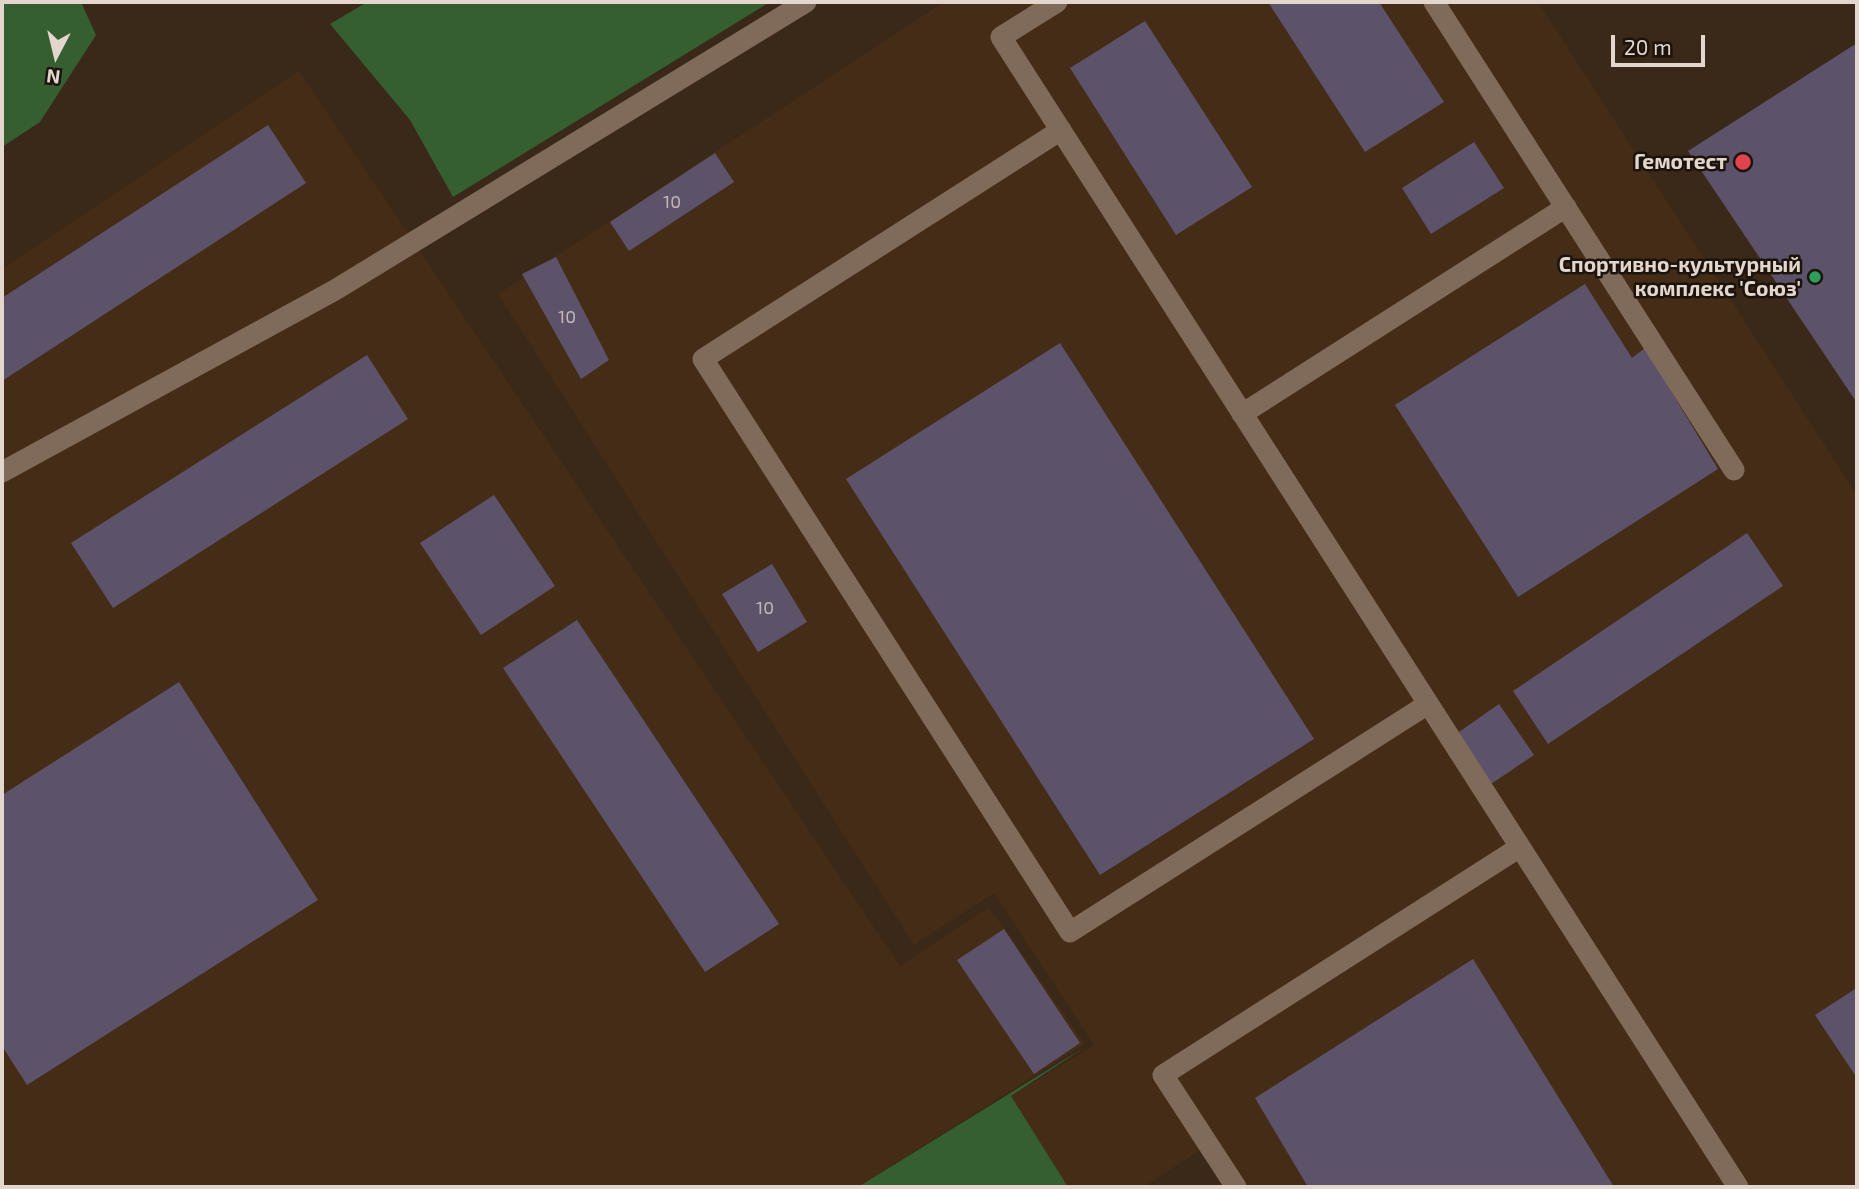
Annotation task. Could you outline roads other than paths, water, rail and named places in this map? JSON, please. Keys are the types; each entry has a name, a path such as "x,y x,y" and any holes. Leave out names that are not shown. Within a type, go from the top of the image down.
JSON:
{"lane":[{"path":"2,472 335,290 806,2"},
{"path":"1056,2 1001,37 1738,1187"},
{"path":"1434,2 1734,470"},
{"path":"1061,130 702,359 1070,932 1428,704"},
{"path":"1242,414 1566,207"},
{"path":"1236,1187 1163,1074 1520,847"}],"place":[{"name":"Гемотест","path":"1743,162"},
{"name":"Спортивно-культурный комплекс 'Союз'","path":"1815,277"}]}
